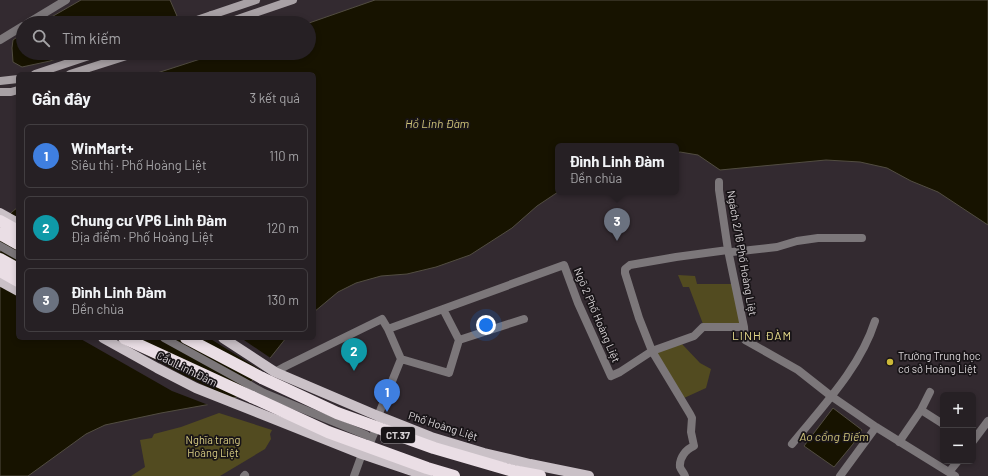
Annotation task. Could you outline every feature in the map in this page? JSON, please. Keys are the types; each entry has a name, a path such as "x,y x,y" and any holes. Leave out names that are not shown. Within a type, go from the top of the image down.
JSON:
{"highway":[{"path":"0,221 16,230"},
{"path":"0,234 16,243"},
{"path":"0,259 16,268"},
{"path":"0,271 16,280"},
{"path":"128,340 252,397"},
{"name":"CT.37","path":"145,340 252,397 328,432 427,468 454,476"},
{"name":"CT.37","path":"190,340 262,378 337,413 434,448 513,471 540,476"},
{"path":"204,340 262,378"}],"main road":[{"path":"219,16 256,0"},
{"path":"246,16 293,0"},
{"path":"41,72 77,60"},
{"path":"76,72 114,60"},
{"path":"0,81 16,79"},
{"path":"0,92 16,91"},
{"path":"0,213 16,222"},
{"path":"0,281 16,290"},
{"name":"Cầu Linh Đàm","path":"107,340 183,381 242,407 362,454"},
{"path":"225,340 274,371"},
{"name":"Phố Hoàng Liệt","path":"274,371 431,437 484,452 589,476"},
{"path":"362,454 428,476"}],"street":[{"path":"40,16 66,0"},
{"path":"0,40 16,30"},
{"name":"Ngách 2/16 Phố Hoàng Liệt","path":"719,182 728,250 744,327"},
{"path":"685,476 680,468 680,461 688,448 694,446 691,432 692,418 652,351 639,318 625,269 630,265 676,257 728,250 732,252 777,247 797,241 818,238 862,238"},
{"path":"0,246 16,255"},
{"name":"Ngõ 2 Phố Hoàng Liệt","path":"388,329 564,265 578,303 611,376 620,372 652,351 694,336 703,327 744,327"},
{"path":"401,359 449,373 459,340 443,309"},
{"path":"274,371 382,319 401,359 378,416 373,420 361,447 362,454 354,476"},
{"path":"459,340 524,319"},
{"path":"792,444 831,396 858,359 875,321"},
{"path":"744,327 745,340 798,370 831,396 899,442 952,474 957,464"},
{"path":"168,340 264,393 366,435"},
{"path":"899,442 921,410 930,392"},
{"path":"921,410 940,422"},
{"path":"362,454 367,450 379,422 378,416"},
{"path":"976,437 988,421"},
{"path":"840,476 876,427"}],"green space":[{"path":"678,275 695,276 697,284 732,284 742,324 703,324 689,287 683,287"},
{"path":"682,344 700,363 711,369 706,388 684,398 658,355 658,352"},
{"name":"Nghĩa trang Hoàng Liệt","path":"219,413 272,430 270,434 271,439 265,449 220,476 131,476 145,467 140,440 152,438 154,434 181,427"}],"water":[{"path":"81,0 170,0 177,16 53,16"},
{"name":"Hồ Linh Đàm","path":"375,0 988,0 988,225 938,192 911,181 887,168 860,162 826,160 720,170 698,155 679,152 679,143 555,143 555,194 537,206 512,228 470,255 436,267 407,274 381,276 356,283 338,292 316,310 316,72 160,72 197,60 316,60 316,21"},
{"path":"16,38 16,60 53,60 22,67 13,62 13,40"},
{"path":"16,209 16,340 284,340 240,396 211,404 105,425 86,434 28,476 0,476 0,222"},
{"name":"Ao cổng Điếm","path":"833,408 862,430 853,444 834,467 804,446"}],"pier":[{"path":"83,340 119,340 185,376 235,400 211,406 172,391"},
{"path":"212,340 244,340 272,359 262,371"}],"place":[{"name":"Đình Linh Đàm","path":"617,241"},
{"name":"Trường Trung học cơ sở Hoàng Liệt","path":"890,362"},
{"name":"Chung cư VP6 Linh Đàm","path":"354,371"},
{"name":"WinMart+","path":"387,412"}],"district":[{"name":"LINH ĐÀM","path":"762,336"}]}
